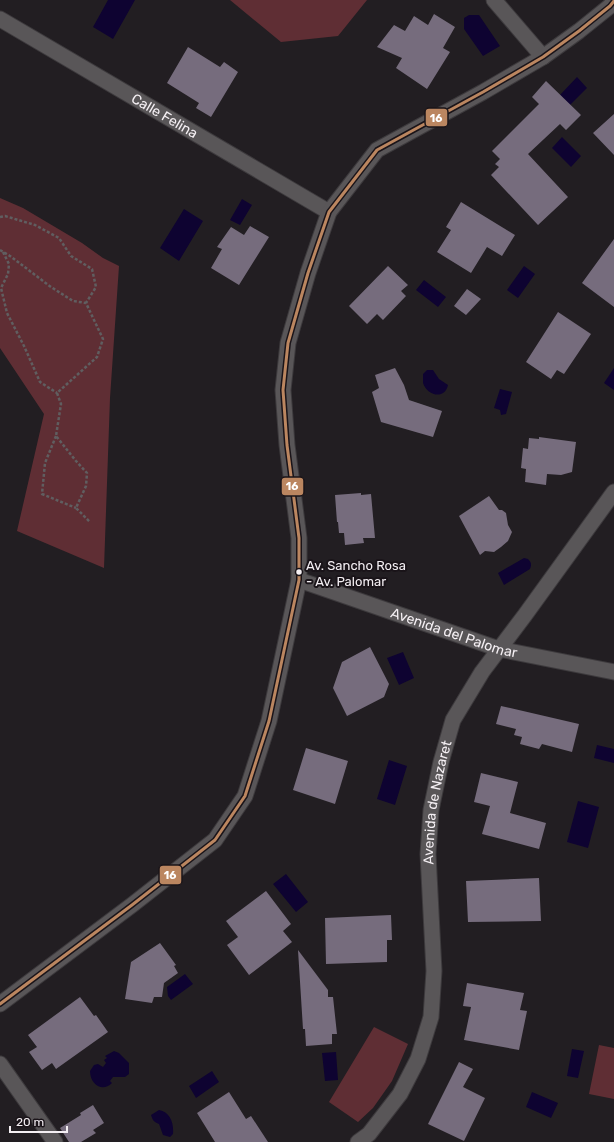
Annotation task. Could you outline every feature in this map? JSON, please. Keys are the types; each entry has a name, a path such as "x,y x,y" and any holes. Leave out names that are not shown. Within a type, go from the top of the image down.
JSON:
{"street":[{"path":"494,0 543,56"},
{"path":"0,1004 132,905 215,840 245,796 269,721 299,580 299,538 287,446 283,390 288,343 308,273 329,212 377,150 483,92 543,56 613,6"},
{"name":"Calle Felina","path":"0,19 329,212"},
{"name":"Avenida de Nazaret","path":"358,1142 369,1134 400,1094 418,1059 431,1017 434,971 428,854 431,810 441,762 453,720 482,672 614,492"},
{"name":"Avenida del Palomar","path":"299,580 499,649 614,672"},
{"path":"0,1064 54,1142"}],"path":[{"path":"0,217 5,216 36,225 59,238 71,256 92,269 96,287 86,303"},
{"path":"2,251 51,287 73,301 86,303"},
{"path":"2,251 9,264 8,274 1,288 6,313 24,346 40,382 57,393 62,404 56,436 45,463 42,494 76,508 90,522"},
{"path":"57,393 97,356 103,339 86,303"},
{"path":"56,436 87,472 86,486 76,508"}],"shaded area":[{"path":"108,0 135,0 113,39 93,27"},
{"path":"230,0 367,0 338,36 281,42"},
{"path":"469,15 479,15 500,46 483,56 464,29 464,18"},
{"path":"577,77 587,88 570,105 560,95"},
{"path":"562,137 581,156 571,167 552,148"},
{"path":"0,198 23,208 82,243 103,258 119,266 110,398 104,568 17,531 44,414 0,348"},
{"path":"242,199 252,205 240,225 230,220"},
{"path":"184,209 203,221 179,261 160,248"},
{"path":"524,266 535,274 518,298 507,290"},
{"path":"424,280 446,297 438,307 416,290"},
{"path":"614,368 614,390 604,383"},
{"path":"427,370 433,370 439,379 448,385 443,393 432,393 425,387 423,383 423,374"},
{"path":"500,389 512,392 506,414 501,415 500,410 494,408"},
{"path":"524,558 528,559 530,562 530,569 504,585 498,573"},
{"path":"403,652 414,678 399,685 387,658"},
{"path":"597,745 614,749 614,763 594,758"},
{"path":"389,760 407,766 395,805 377,799"},
{"path":"578,801 599,807 588,848 567,842"},
{"path":"286,874 308,902 296,912 273,884"},
{"path":"185,974 193,984 171,1000 168,996 167,987"},
{"path":"374,1027 408,1044 392,1081 373,1108 358,1122 329,1102"},
{"path":"599,1045 614,1048 614,1099 589,1094"},
{"path":"572,1049 584,1051 578,1078 567,1076"},
{"path":"114,1051 119,1053 129,1063 129,1074 125,1077 113,1077 110,1081 112,1083 108,1086 97,1086 92,1080 90,1071 94,1065 98,1064 103,1067 106,1063 104,1060 107,1058 105,1056"},
{"path":"336,1052 338,1080 325,1081 322,1053"},
{"path":"212,1071 219,1082 196,1098 189,1086"},
{"path":"532,1092 558,1103 551,1118 526,1107"},
{"path":"159,1110 166,1113 172,1122 173,1134 170,1137 163,1135 159,1124 154,1121 151,1115"}],"building":[{"path":"434,14 455,27 443,48 450,52 427,89 396,68 402,58 377,47 394,25 405,31 414,16 428,25"},
{"path":"188,47 220,67 224,62 238,72 211,117 196,108 199,103 167,83"},
{"path":"546,81 581,115 566,130 560,124 528,154 568,197 538,225 491,175 499,167 495,164 500,159 492,151 539,104 532,97"},
{"path":"614,114 614,155 593,133"},
{"path":"461,202 515,235 502,256 487,247 471,273 437,252 451,230 446,227"},
{"path":"250,226 269,237 239,285 211,268 222,249 217,247 231,227 244,235"},
{"path":"614,239 614,307 582,283"},
{"path":"388,266 408,285 401,291 406,296 383,320 377,314 367,324 349,306"},
{"path":"467,289 481,299 466,315 454,306"},
{"path":"558,312 591,334 564,374 557,370 551,379 526,362"},
{"path":"395,368 404,385 409,400 442,411 433,437 381,422 372,392 379,388 375,375"},
{"path":"539,437 576,442 572,472 561,475 547,474 546,485 525,482 526,469 521,468 523,448 528,449 529,438 539,439"},
{"path":"361,493 361,495 371,494 375,538 363,538 364,543 345,545 344,533 339,533 335,495"},
{"path":"489,496 499,510 506,513 508,525 512,532 508,541 501,547 494,552 485,551 480,555 459,516"},
{"path":"370,647 389,684 384,697 347,716 333,688 342,662"},
{"path":"501,706 579,724 572,752 542,744 539,749 520,744 522,737 514,735 516,729 496,724"},
{"path":"306,748 348,761 335,804 293,790"},
{"path":"481,773 518,782 510,813 546,823 539,849 482,834 490,806 474,802"},
{"path":"539,878 541,921 468,922 466,881"},
{"path":"266,891 291,924 283,931 292,942 249,975 227,945 238,937 226,921"},
{"path":"391,915 392,940 387,940 387,962 326,964 325,918"},
{"path":"160,943 176,965 174,966 178,973 164,983 162,997 154,997 152,1003 125,999 131,962"},
{"path":"298,950 328,990 328,997 333,997 337,1034 332,1034 332,1044 306,1046 305,1029 303,1029"},
{"path":"467,983 524,993 520,1010 527,1011 519,1050 464,1040 471,1007 463,1006"},
{"path":"80,997 94,1016 96,1015 108,1032 56,1069 52,1063 42,1070 29,1052 37,1047 28,1035"},
{"path":"459,1062 473,1069 463,1087 485,1098 464,1141 428,1124"},
{"path":"229,1092 246,1119 251,1116 268,1142 215,1142 197,1113"},
{"path":"93,1105 104,1123 93,1130 96,1133 81,1142 69,1142 60,1128 81,1115 80,1113"}],"transit line":[{"name":"16","path":"0,1004 132,905 215,840 245,796 269,721 299,580 299,538 287,445 283,390 288,343 308,273 329,212 377,150 483,92 543,57 579,31 614,1"}],"place":[{"name":"Av. Sancho Rosa - Av. Palomar","path":"299,572"}]}
